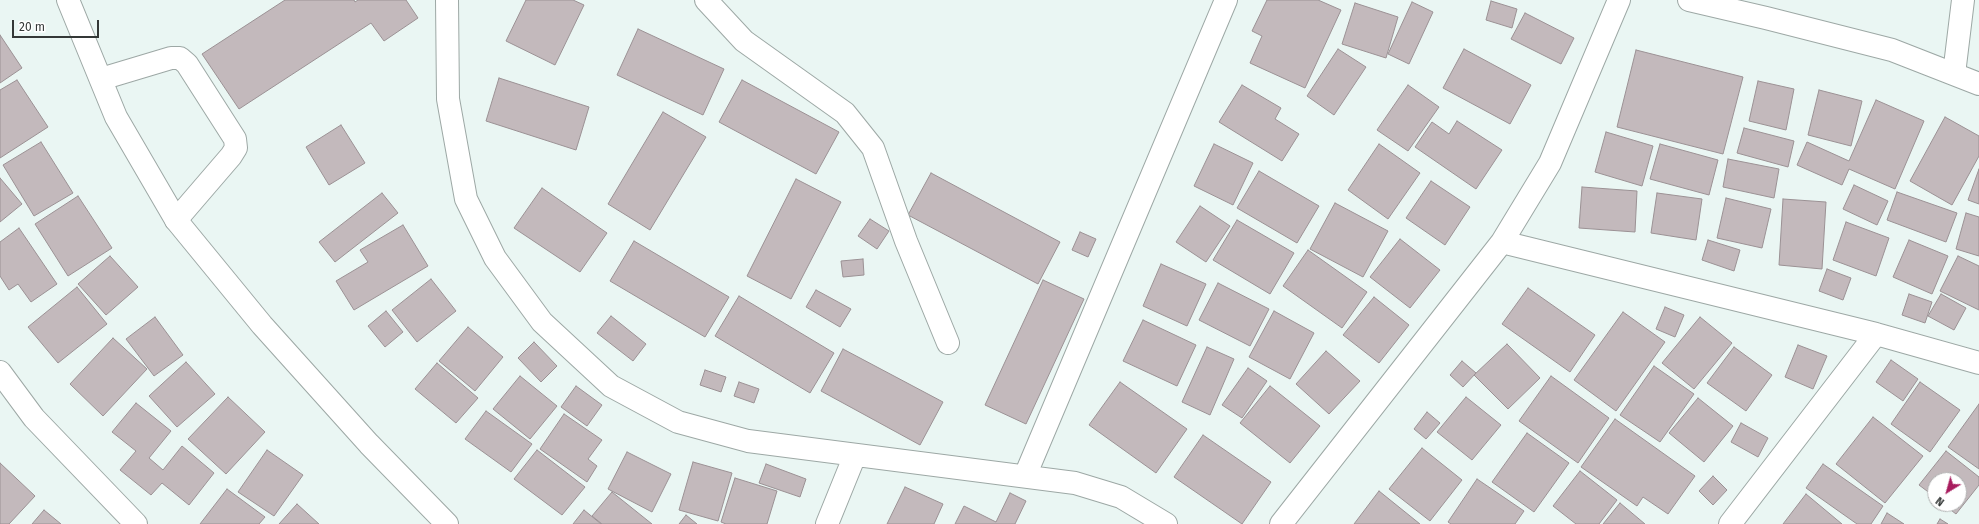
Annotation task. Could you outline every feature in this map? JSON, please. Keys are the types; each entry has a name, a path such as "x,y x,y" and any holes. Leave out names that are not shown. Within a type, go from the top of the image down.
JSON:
{"street":[{"path":"68,0 116,117 176,220 262,325 369,444 447,524"},
{"path":"447,0 448,99 466,199 495,258 542,322 611,386 678,422 748,442 1075,483 1121,497 1166,524"},
{"path":"706,0 744,41 845,113 873,148 906,241 948,343"},
{"path":"1025,476 1226,0"},
{"path":"1281,524 1502,242 1550,163 1618,0"},
{"path":"1689,0 1892,50 1979,84"},
{"path":"1954,74 1963,0"},
{"path":"101,79 171,58 180,58 187,64 235,139 236,148 231,156 176,220"},
{"path":"1502,242 1876,334 1979,363"},
{"path":"1730,524 1876,334"},
{"path":"0,372 34,418 136,524"},
{"path":"828,524 855,455"}],"building":[{"path":"285,0 354,0 355,2 358,0 406,0 418,18 384,41 371,23 239,109 202,54"},
{"path":"526,0 573,0 584,5 555,65 506,41"},
{"path":"1267,0 1318,0 1341,10 1305,88 1250,63 1262,36 1252,31"},
{"path":"1491,1 1517,9 1512,28 1486,20"},
{"path":"1412,2 1433,12 1409,64 1388,54"},
{"path":"1355,3 1398,17 1386,58 1342,44"},
{"path":"1525,13 1574,38 1561,64 1511,39"},
{"path":"638,29 724,69 703,115 617,75"},
{"path":"0,35 22,68 0,83"},
{"path":"1338,49 1366,67 1334,115 1307,96"},
{"path":"1464,49 1531,85 1510,124 1443,88"},
{"path":"1636,50 1743,77 1723,154 1617,127"},
{"path":"499,78 589,107 576,150 486,121"},
{"path":"17,80 48,127 0,158 0,90"},
{"path":"742,80 839,132 816,174 719,122"},
{"path":"1758,81 1794,89 1786,130 1749,121"},
{"path":"1242,85 1281,108 1275,119 1299,134 1282,161 1219,122"},
{"path":"1408,85 1439,107 1408,151 1377,130"},
{"path":"1819,90 1862,101 1851,146 1808,135"},
{"path":"1876,100 1924,121 1895,189 1849,169 1842,185 1797,165 1807,142 1849,161"},
{"path":"663,112 706,137 650,230 608,204"},
{"path":"1945,117 1979,136 1979,156 1952,205 1910,181"},
{"path":"1457,121 1502,150 1476,189 1415,147 1432,122 1449,134"},
{"path":"341,125 365,163 329,185 306,147"},
{"path":"1744,128 1794,141 1788,167 1737,153"},
{"path":"1606,132 1653,146 1642,186 1595,172"},
{"path":"41,142 73,193 34,216 3,165"},
{"path":"1214,144 1253,163 1233,205 1194,186"},
{"path":"1379,144 1420,173 1388,219 1348,190"},
{"path":"1660,144 1718,160 1709,195 1650,179"},
{"path":"1728,159 1779,169 1774,198 1723,187"},
{"path":"1979,169 1979,204 1968,200"},
{"path":"1259,171 1319,206 1297,243 1237,208"},
{"path":"931,173 1060,242 1038,284 908,215"},
{"path":"0,178 22,204 0,222"},
{"path":"796,179 841,202 791,299 747,276"},
{"path":"1431,181 1470,207 1445,245 1406,218"},
{"path":"1854,185 1888,201 1877,225 1843,209"},
{"path":"1582,187 1637,191 1635,232 1579,228"},
{"path":"542,188 607,233 580,272 514,228"},
{"path":"1897,192 1957,213 1946,242 1887,220"},
{"path":"382,193 398,213 335,262 319,242"},
{"path":"1657,193 1702,199 1696,240 1651,233"},
{"path":"78,196 112,248 68,276 35,224"},
{"path":"1726,198 1771,209 1762,248 1717,238"},
{"path":"1783,199 1826,202 1822,269 1779,265"},
{"path":"1335,203 1388,231 1363,277 1310,249"},
{"path":"1200,206 1230,226 1206,262 1176,242"},
{"path":"1966,213 1979,217 1979,256 1956,249"},
{"path":"870,219 889,231 877,249 858,236"},
{"path":"1237,220 1294,253 1270,294 1213,260"},
{"path":"1846,222 1889,238 1876,276 1833,260"},
{"path":"403,225 428,266 354,310 336,281 368,262 360,250"},
{"path":"19,228 57,284 31,302 18,284 9,290 0,276 0,242"},
{"path":"1080,232 1096,239 1088,257 1072,250"},
{"path":"1400,239 1440,270 1410,308 1370,277"},
{"path":"1708,240 1740,250 1734,271 1702,260"},
{"path":"1909,240 1948,256 1932,294 1893,277"},
{"path":"634,241 729,297 705,337 610,281"},
{"path":"1308,250 1367,292 1342,328 1283,286"},
{"path":"110,256 138,287 106,315 78,284"},
{"path":"1958,256 1979,266 1979,310 1940,291"},
{"path":"863,259 864,275 843,277 841,261"},
{"path":"1161,264 1206,284 1187,326 1143,306"},
{"path":"1827,269 1851,278 1843,300 1819,291"},
{"path":"431,279 456,311 417,342 392,310"},
{"path":"1043,280 1084,299 1026,424 985,405"},
{"path":"1218,283 1269,309 1250,346 1199,320"},
{"path":"77,287 107,324 58,363 28,327"},
{"path":"1528,288 1595,335 1570,372 1502,324"},
{"path":"816,290 851,309 840,327 806,307"},
{"path":"1909,294 1932,302 1925,323 1902,315"},
{"path":"1941,294 1966,308 1954,330 1928,316"},
{"path":"739,296 834,353 810,393 715,336"},
{"path":"1374,297 1409,325 1379,363 1343,335"},
{"path":"1665,307 1684,315 1675,337 1656,329"},
{"path":"386,311 403,332 385,347 368,326"},
{"path":"1274,311 1314,333 1290,379 1249,357"},
{"path":"1623,312 1665,342 1616,411 1574,380"},
{"path":"611,316 646,344 633,361 597,333"},
{"path":"155,317 183,355 154,376 126,339"},
{"path":"1700,317 1732,343 1694,389 1662,363"},
{"path":"1143,320 1196,345 1177,386 1123,361"},
{"path":"468,327 503,357 475,391 439,361"},
{"path":"113,338 147,369 103,416 70,384"},
{"path":"534,342 557,366 541,382 518,358"},
{"path":"1507,344 1540,378 1508,409 1474,375"},
{"path":"1798,345 1827,356 1813,389 1785,377"},
{"path":"1207,347 1234,359 1210,415 1182,402"},
{"path":"1734,347 1772,375 1746,411 1707,383"},
{"path":"843,349 943,402 920,445 821,391"},
{"path":"1326,351 1360,381 1329,414 1296,384"},
{"path":"1891,360 1918,379 1903,401 1876,382"},
{"path":"1462,361 1476,373 1463,387 1450,375"},
{"path":"186,362 215,394 177,427 149,396"},
{"path":"437,363 478,398 456,423 415,389"},
{"path":"1654,366 1694,394 1660,442 1620,415"},
{"path":"1248,368 1267,381 1242,418 1222,405"},
{"path":"705,370 726,377 721,392 700,385"},
{"path":"520,376 557,406 530,439 493,409"},
{"path":"1551,376 1609,418 1578,463 1519,421"},
{"path":"739,382 759,389 754,403 734,396"},
{"path":"1120,382 1187,429 1156,473 1089,425"},
{"path":"1920,382 1960,410 1930,452 1891,424"},
{"path":"576,386 602,405 587,426 561,407"},
{"path":"1270,386 1320,426 1290,463 1240,423"},
{"path":"228,397 265,432 226,474 188,439"},
{"path":"1466,397 1501,425 1472,460 1437,432"},
{"path":"1698,398 1733,426 1704,462 1669,433"},
{"path":"136,403 171,431 149,458 163,470 182,446 214,473 189,505 162,483 151,495 120,470 136,451 112,432"},
{"path":"1979,404 1979,469 1948,447"},
{"path":"486,411 532,444 511,472 465,439"},
{"path":"1427,412 1440,423 1426,439 1414,429"},
{"path":"564,414 602,440 588,459 597,466 587,482 540,449"},
{"path":"1873,417 1923,456 1885,503 1836,464"},
{"path":"1615,419 1695,476 1668,514 1643,497 1637,506 1581,467"},
{"path":"1741,423 1768,438 1758,457 1731,442"},
{"path":"1527,433 1569,463 1534,512 1492,482"},
{"path":"1203,435 1271,482 1242,524 1174,477"},
{"path":"1422,448 1462,480 1430,521 1389,489"},
{"path":"267,450 303,475 274,516 238,492"},
{"path":"537,450 585,487 562,515 514,479"},
{"path":"1946,451 1979,477 1979,485 1967,500 1967,472 1929,472"},
{"path":"627,452 671,474 652,512 608,489"},
{"path":"693,462 732,473 718,521 679,510"},
{"path":"0,463 35,496 9,524 0,524"},
{"path":"766,464 806,479 800,497 759,483"},
{"path":"1823,464 1883,506 1871,524 1857,524 1806,488"},
{"path":"1580,471 1617,500 1599,524 1576,524 1553,506"},
{"path":"1927,475 1927,491 1919,485"},
{"path":"1713,476 1727,490 1713,505 1699,491"},
{"path":"735,478 777,491 767,524 726,524 721,522"},
{"path":"1477,479 1524,511 1515,524 1451,524 1448,522"},
{"path":"905,487 943,504 934,524 887,524"},
{"path":"227,489 265,517 259,524 200,524"},
{"path":"1379,491 1420,524 1354,524"},
{"path":"612,492 652,524 602,524 592,516"},
{"path":"1010,493 1026,501 1015,524 955,524 964,506 996,522"},
{"path":"1806,494 1842,524 1783,524"},
{"path":"1620,503 1645,524 1603,524"},
{"path":"297,504 319,524 279,524"},
{"path":"44,510 61,524 32,524"},
{"path":"584,510 601,524 573,524"},
{"path":"1887,513 1904,524 1881,524"},
{"path":"686,515 697,524 679,524"},
{"path":"1940,519 1948,524 1937,524"}]}
